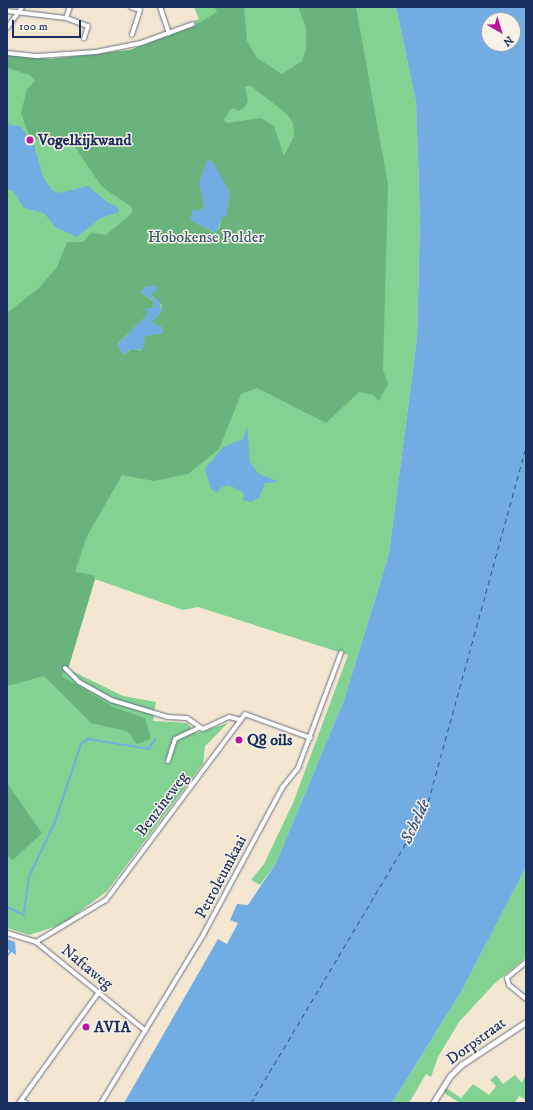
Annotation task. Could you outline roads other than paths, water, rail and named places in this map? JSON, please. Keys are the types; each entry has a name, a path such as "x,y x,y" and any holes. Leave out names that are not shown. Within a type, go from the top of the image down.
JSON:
{"street":[{"path":"7,28 22,7"},
{"path":"66,18 70,7"},
{"path":"131,7 140,10 132,35"},
{"path":"160,7 169,33"},
{"path":"7,11 66,18 88,26 84,38"},
{"path":"7,53 38,56 96,52 169,33 193,24"},
{"name":"Petroleumkaai","path":"101,1103 146,1031 282,788 298,768 311,738 341,653"},
{"path":"65,668 79,682 111,700 168,718 187,718 199,728"},
{"path":"168,761 175,739 199,728 207,728 232,716 241,720 245,714 311,738"},
{"name":"Benzineweg","path":"36,942 110,896 241,720"},
{"name":"Naftaweg","path":"7,933 36,942 146,1031"},
{"path":"526,962 507,978 509,985 526,999"},
{"path":"26,1103 20,1101 99,992"},
{"name":"Dorpstraat","path":"433,1103 444,1084 472,1056 526,1022"}],"water":[{"name":"Schelde","path":"396,7 526,7 526,867 462,990 392,1103 124,1103 218,939 227,944 238,923 230,920 237,904 248,905 276,863 344,700 389,554 417,338 420,219 416,102"},
{"path":"7,124 21,127 34,145 43,177 52,190 59,193 88,186 108,203 118,207 119,212 101,218 77,237 55,227 44,213 24,208 14,192 7,189"},
{"path":"207,160 213,162 230,193 226,217 222,217 216,233 190,220 193,209 201,211 204,207 199,183"},
{"path":"156,285 158,293 155,290 151,294 154,299 158,298 162,312 151,322 162,327 163,333 145,336 143,349 129,350 124,355 117,345 148,314 144,309 154,308 154,301 141,293 145,287"},
{"path":"247,427 250,462 259,474 279,482 265,483 259,498 251,502 243,500 244,493 229,485 220,488 217,493 211,489 205,469 223,447 243,439"},
{"path":"7,939 15,942 16,955 7,949"}],"waterway":[{"path":"24,912 29,877 55,822 81,744 88,739 149,749 155,739"},
{"path":"7,907 24,915"},
{"path":"7,956 11,951"}],"place":[{"name":"Vogelkijkwand","path":"30,140"},
{"name":"Q8 oils","path":"239,740"},
{"name":"AVIA","path":"86,1027"}],"park label":[{"name":"Hobokense Polder","path":"206,237"}]}
